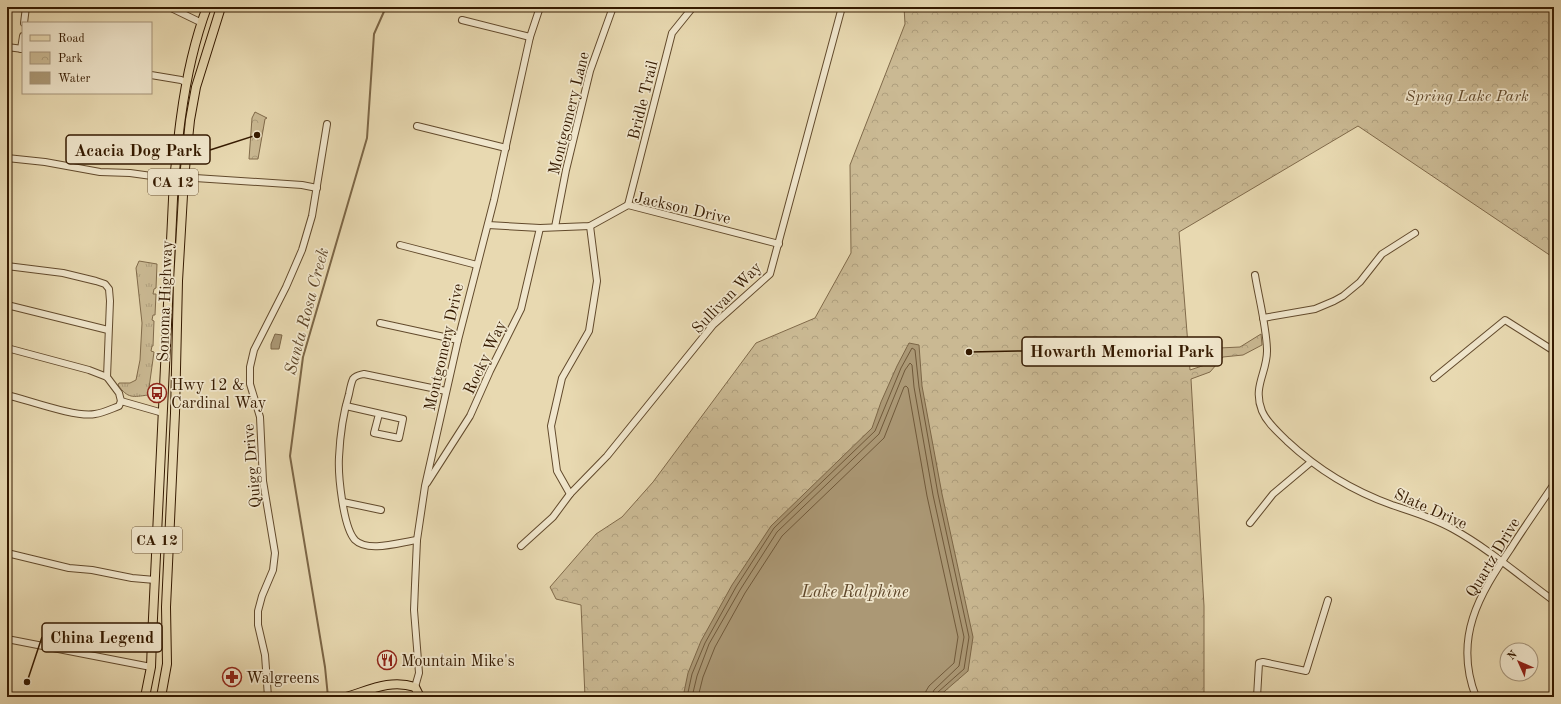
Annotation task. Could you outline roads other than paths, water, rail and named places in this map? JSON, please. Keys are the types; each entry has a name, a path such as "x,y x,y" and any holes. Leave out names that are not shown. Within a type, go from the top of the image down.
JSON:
{"main road":[{"name":"Sonoma Highway","path":"145,697 151,667 174,178 181,117 187,83 195,46 207,7"},
{"name":"Sonoma Highway","path":"161,697 166,664 166,607 175,413 178,281 184,178 190,120 196,87 221,7"},
{"path":"163,412 175,413"},
{"path":"346,697 392,684 404,684 415,687 420,697"}],"street":[{"path":"24,22 26,7"},
{"path":"169,7 202,23"},
{"name":"Montgomery Drive","path":"415,687 419,673 414,610 417,540 425,486 458,340 488,225 530,37 540,7"},
{"name":"Montgomery Lane","path":"555,227 566,170 590,71 612,7"},
{"name":"Bridle Trail","path":"628,205 672,33 693,7"},
{"name":"Sullivan Way","path":"521,546 553,517 570,494 607,456 713,325 770,274 842,7"},
{"path":"462,20 530,37"},
{"path":"7,47 22,49"},
{"path":"152,74 181,80 187,83"},
{"name":"Quigg Drive","path":"268,697 265,655 258,625 258,611 260,600 273,570 275,554 263,481 260,417 250,384 250,367 254,350 286,287 302,250 312,216 327,124"},
{"path":"417,126 506,148"},
{"path":"7,158 45,162 100,172 130,173 174,178 302,185 317,188"},
{"name":"Jackson Drive","path":"488,225 540,228 590,226 628,205 779,244"},
{"path":"570,494 557,471 551,426 562,378 589,331 597,281 590,226"},
{"name":"Rocky Way","path":"425,486 470,416 490,371 521,309 540,228"},
{"path":"1263,318 1315,309 1343,296 1360,282 1382,254 1415,233"},
{"path":"400,244 477,265"},
{"path":"7,266 63,273 105,284 108,289 110,300 107,376"},
{"name":"Slate Drive","path":"1255,275 1267,350 1266,363 1261,374 1258,392 1262,411 1266,419 1311,462 1332,476 1391,505 1429,517 1453,529 1502,562 1554,601"},
{"path":"7,305 108,330"},
{"path":"1434,378 1505,320 1554,351"},
{"path":"380,323 458,340"},
{"path":"7,348 107,376 119,393 121,401 118,406 94,415 81,415 7,395"},
{"path":"417,540 376,546 362,544 355,540 351,533 346,521 339,458 346,406 354,378 358,375 364,374 446,391"},
{"path":"121,401 163,412"},
{"path":"346,406 403,419 399,438 374,433 378,414"},
{"path":"1250,523 1273,494 1311,462"},
{"name":"Quartz Drive","path":"1476,697 1469,673 1467,657 1472,618 1481,595 1554,484"},
{"path":"343,502 381,510"},
{"path":"7,553 69,568 155,580"},
{"path":"1257,697 1259,663 1263,662 1306,671 1328,600"},
{"path":"7,639 97,655 151,667"}],"water":[{"path":"275,334 282,335 279,349 271,349 271,344"},
{"name":"Lake Ralphine","path":"909,343 919,345 922,386 942,494 973,637 968,671 938,697 683,697 688,673 701,641 732,585 771,526 872,428 881,402"}],"waterway":[{"name":"Santa Rosa Creek","path":"328,697 325,667 290,456 303,357 367,138 374,34 386,7"}],"place":[{"name":"Acacia Dog Park","path":"257,135"},
{"name":"Howarth Memorial Park","path":"969,352"},
{"name":"Hwy 12 & Cardinal Way","path":"157,393"},
{"name":"Mountain Mike's","path":"387,660"},
{"name":"Walgreens","path":"232,677"},
{"name":"China Legend","path":"27,682"}],"park label":[{"name":"Spring Lake Park","path":"1467,95"}]}
